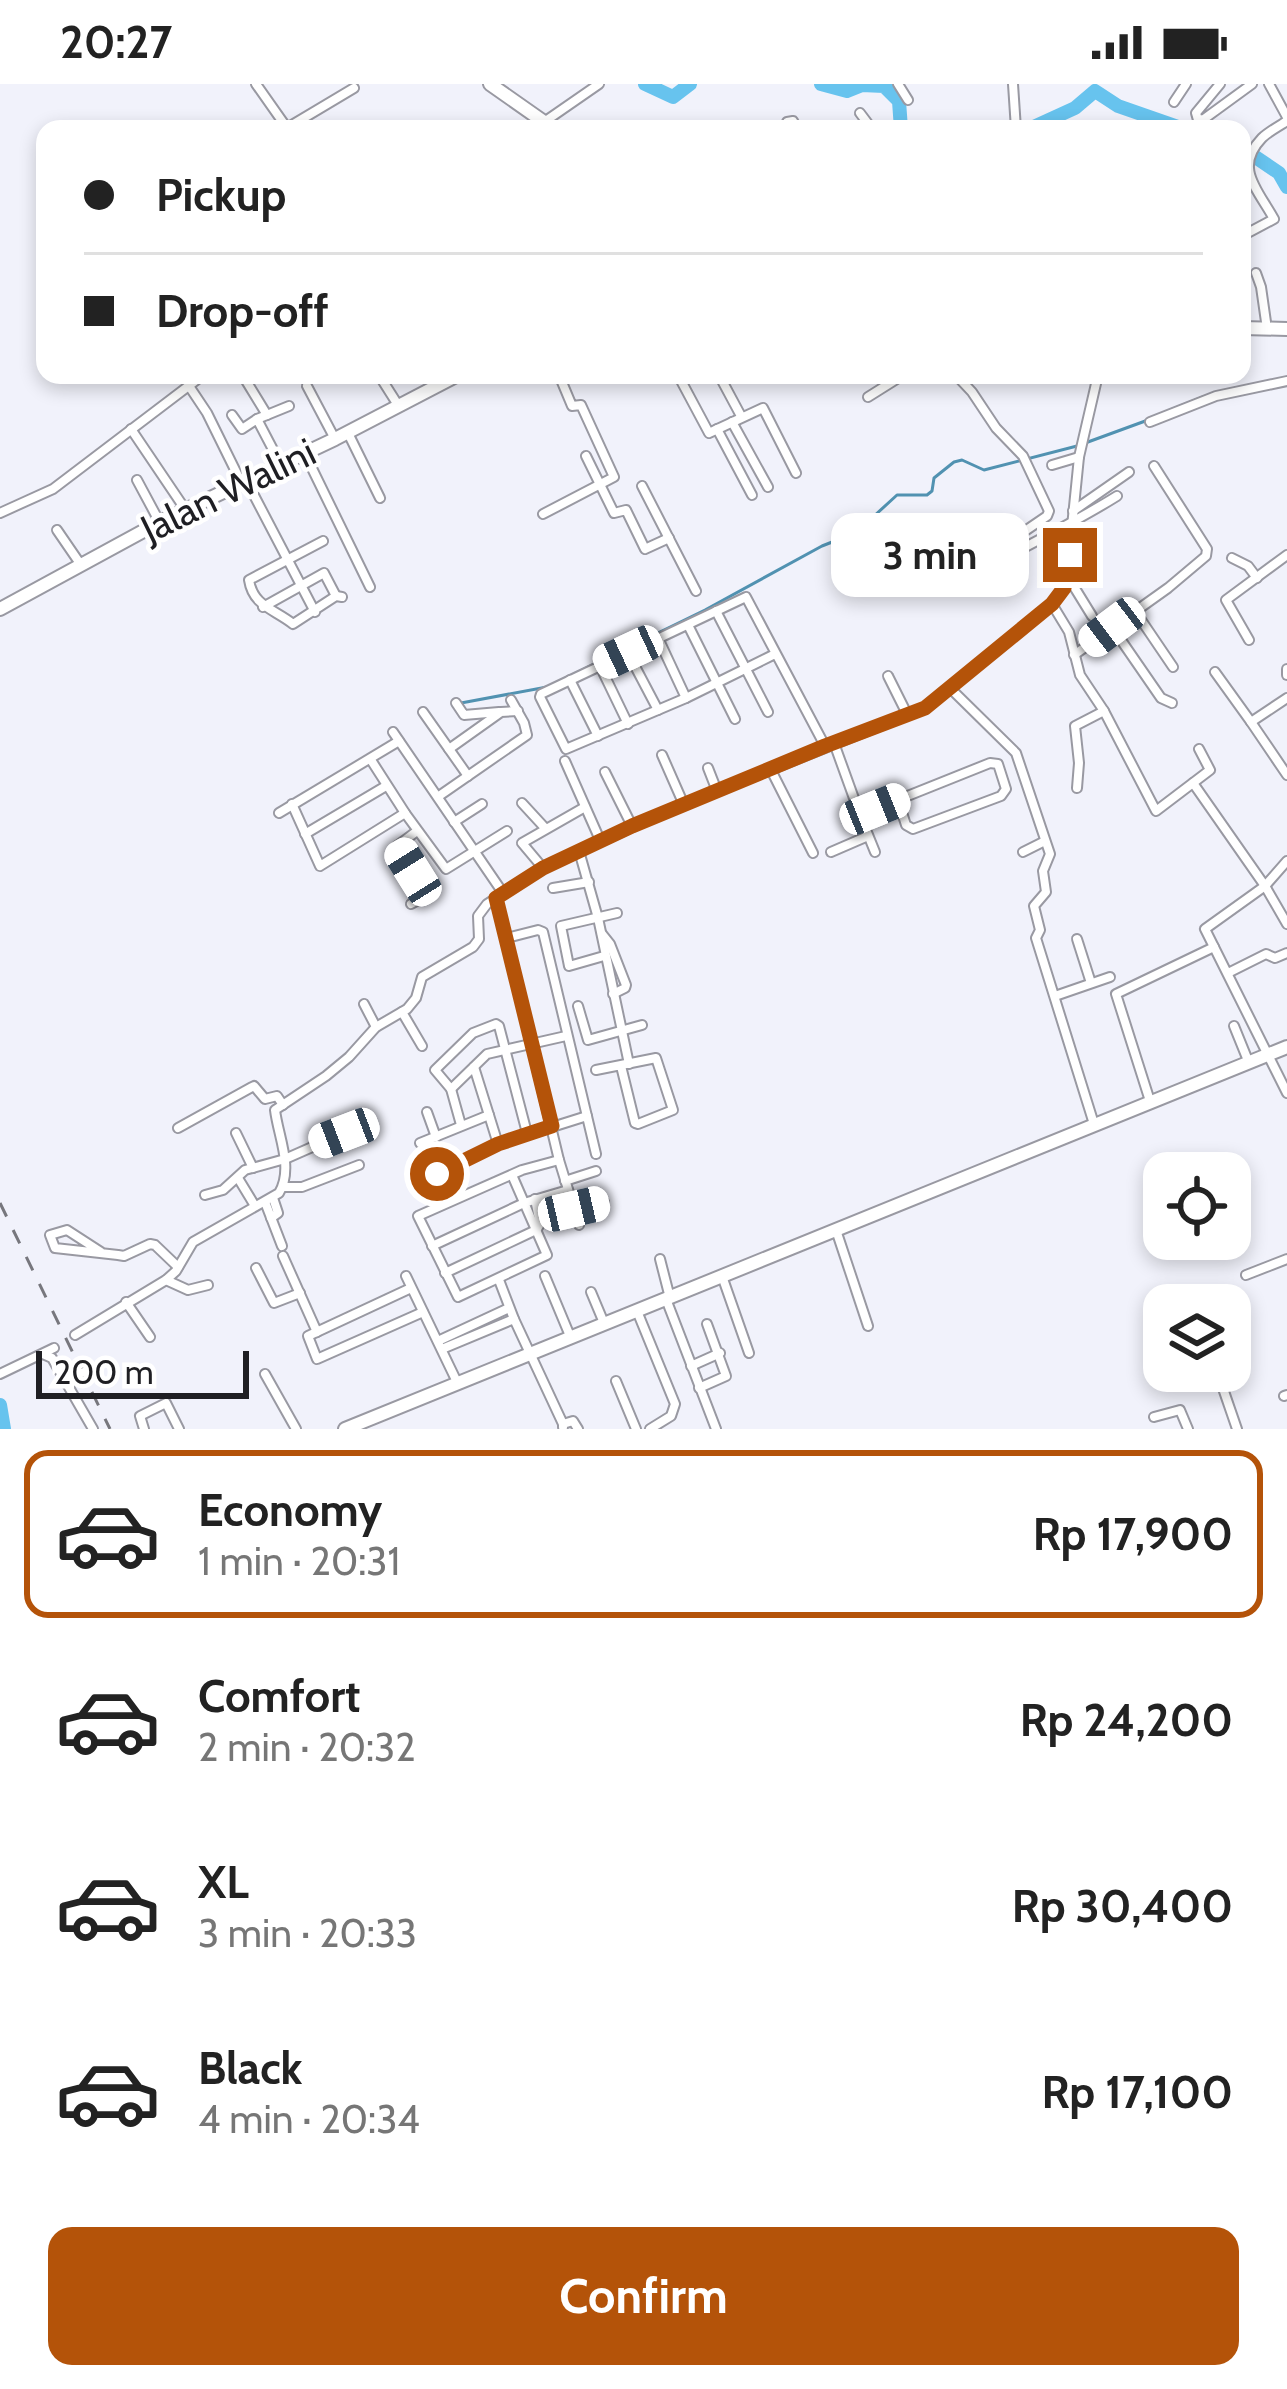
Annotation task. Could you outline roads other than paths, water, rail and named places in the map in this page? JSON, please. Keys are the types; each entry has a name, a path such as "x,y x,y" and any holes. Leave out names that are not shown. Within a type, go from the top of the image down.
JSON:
{"street":[{"path":"256,84 281,120"},
{"path":"490,84 535,120"},
{"path":"553,120 599,84"},
{"path":"898,84 908,100"},
{"path":"1013,84 1016,120"},
{"path":"1174,102 1186,84"},
{"path":"1220,84 1196,113 1198,120 1252,84"},
{"path":"1251,155 1261,139 1287,119 1269,84"},
{"path":"301,120 356,89"},
{"path":"860,112 866,120"},
{"path":"1251,187 1274,219 1251,231"},
{"path":"1256,273 1267,331"},
{"path":"1251,329 1287,328"},
{"path":"1150,422 1216,396 1287,381"},
{"path":"0,513 53,489 192,384"},
{"path":"248,384 267,415"},
{"path":"385,384 398,405"},
{"name":"Jalan Walini","path":"0,609 160,522 341,435 430,384"},
{"path":"543,514 614,477 580,405 568,402 563,384"},
{"path":"683,384 708,432 763,408 796,473"},
{"path":"723,384 768,488"},
{"path":"868,397 889,384"},
{"path":"964,384 1024,458 1049,514 1024,531"},
{"path":"284,1186 285,1159 275,1111 349,1057 376,1027 402,1012 416,998 422,977 477,943 478,916 499,896 543,868 632,826 925,708 1052,604 1067,576 1081,449 1096,384"},
{"path":"189,386 316,612"},
{"path":"307,386 380,497"},
{"path":"232,415 240,428 290,406"},
{"path":"257,419 280,464"},
{"path":"131,429 186,510"},
{"path":"717,429 752,495"},
{"path":"1052,465 1081,449"},
{"path":"304,453 370,587"},
{"path":"586,456 614,513 626,510 644,548 669,538"},
{"path":"1074,655 1202,562 1207,550 1154,466"},
{"path":"1073,511 1129,472"},
{"path":"137,480 160,522"},
{"path":"642,486 696,591"},
{"path":"958,584 1117,496"},
{"path":"57,530 81,565"},
{"path":"263,607 324,573 339,597 293,624 263,607 256,601 248,582 323,541"},
{"path":"1249,640 1226,599 1287,556"},
{"path":"1232,558 1248,566 1257,578"},
{"path":"1067,576 1092,616"},
{"path":"775,654 569,748 564,747 539,695 744,596 830,744 874,852"},
{"path":"1052,604 1069,632 1080,675 1156,811 1210,770 1198,749"},
{"path":"716,611 768,712"},
{"path":"1135,611 1172,667"},
{"path":"688,625 734,719"},
{"path":"1112,627 1161,698 1172,703"},
{"path":"658,638 686,698"},
{"path":"628,652 658,710"},
{"path":"600,666 628,724"},
{"path":"1215,671 1287,775"},
{"path":"887,676 907,714"},
{"path":"570,680 598,736"},
{"path":"950,688 1016,753 1050,854 1043,871 1046,892 1034,906 1040,930 1036,938 1095,1125"},
{"path":"1251,722 1287,698"},
{"path":"439,796 527,735 511,700"},
{"path":"457,704 475,731"},
{"path":"464,715 518,711"},
{"path":"1077,788 1075,726 1104,711"},
{"path":"424,712 468,776"},
{"path":"449,749 501,712"},
{"path":"279,813 371,760 396,736 476,853 499,896 559,1160 579,1225"},
{"path":"662,755 683,805"},
{"path":"371,760 446,869 507,831"},
{"path":"565,761 600,841"},
{"path":"860,815 898,800 995,762 1006,789 1001,796 913,829 906,825 898,800"},
{"path":"770,768 813,853"},
{"path":"707,769 717,791"},
{"path":"605,772 632,826"},
{"path":"1193,783 1287,925"},
{"path":"305,834 387,786"},
{"path":"522,803 545,828"},
{"path":"454,821 482,804"},
{"path":"292,805 318,866 405,813"},
{"path":"543,868 522,843 584,806"},
{"path":"411,904 427,895 398,846 417,831"},
{"path":"832,852 868,836"},
{"path":"1023,852 1045,841"},
{"path":"579,851 601,933 621,1031 625,1065 635,1123 673,1110 657,1059 625,1065 596,1070"},
{"path":"1287,861 1265,886 1206,928 1287,1093"},
{"path":"553,888 589,882"},
{"path":"604,956 569,966 560,927 617,914"},
{"path":"507,938 543,932 596,1154"},
{"path":"601,933 626,985 613,994"},
{"path":"1077,939 1091,982"},
{"path":"1151,1103 1116,994 1214,947"},
{"path":"1228,973 1266,954 1275,958 1287,952"},
{"path":"1055,996 1110,977"},
{"path":"364,1004 376,1027"},
{"path":"578,1006 587,1040 642,1025"},
{"path":"402,1012 422,1046"},
{"path":"461,1125 452,1089 435,1070 473,1033 498,1025 527,1133"},
{"path":"1234,1026 1249,1063"},
{"path":"452,1089 487,1054 566,1036"},
{"path":"345,1429 1287,1047"},
{"path":"474,1066 498,1144"},
{"path":"178,1128 252,1087 265,1100 277,1096 283,1105"},
{"path":"427,1112 436,1137"},
{"path":"421,1143 489,1115"},
{"path":"437,1174 498,1144 587,1116"},
{"path":"236,1133 253,1168"},
{"path":"205,1195 223,1190 245,1170 285,1159 344,1133"},
{"path":"536,1230 548,1255 458,1297 418,1216 559,1160"},
{"path":"75,1335 166,1280 193,1241 284,1186 302,1187 358,1165"},
{"path":"432,1246 596,1171"},
{"path":"445,1273 540,1225 512,1175"},
{"path":"238,1178 278,1213 271,1218 300,1293 317,1359 423,1312"},
{"path":"574,1209 604,1202"},
{"path":"101,1252 68,1230 50,1235 55,1248 124,1256 151,1244 178,1267"},
{"path":"836,1231 868,1326"},
{"path":"660,1259 668,1298 716,1429"},
{"path":"1246,1276 1287,1259"},
{"path":"256,1268 274,1303 300,1293"},
{"path":"406,1276 457,1382"},
{"path":"544,1276 570,1336"},
{"path":"722,1276 748,1353"},
{"path":"166,1280 188,1290 208,1285"},
{"path":"499,1280 562,1427 573,1421 578,1429"},
{"path":"312,1335 411,1288"},
{"path":"591,1292 604,1323"},
{"path":"126,1302 149,1337"},
{"path":"440,1345 509,1308"},
{"path":"637,1311 675,1404 666,1425 650,1429"},
{"path":"440,1345 514,1319"},
{"path":"699,1388 726,1376 707,1324"},
{"path":"0,1374 54,1348"},
{"path":"43,1354 52,1358 93,1429"},
{"path":"692,1366 720,1354"},
{"path":"73,1377 88,1370"},
{"path":"265,1374 296,1429"},
{"path":"616,1381 636,1429"},
{"path":"1224,1392 1237,1429"},
{"path":"144,1429 140,1416 166,1403 179,1429"},
{"path":"1154,1417 1177,1409 1188,1429"}],"waterway":[{"path":"645,84 673,97 690,84"},
{"path":"821,84 847,91 862,85 884,86 899,101 900,120"},
{"path":"1049,120 1075,108 1095,91 1118,106 1158,120"},
{"path":"1251,154 1279,173 1287,187"},
{"path":"1168,411 1203,397"},
{"path":"461,703 547,687 705,610 850,535 860,520 873,517 897,495 927,495 934,478 954,462 962,460 984,470 1077,446 1148,420"},
{"path":"0,1405 4,1429"}],"railway":[{"path":"0,1203 110,1429"}]}
